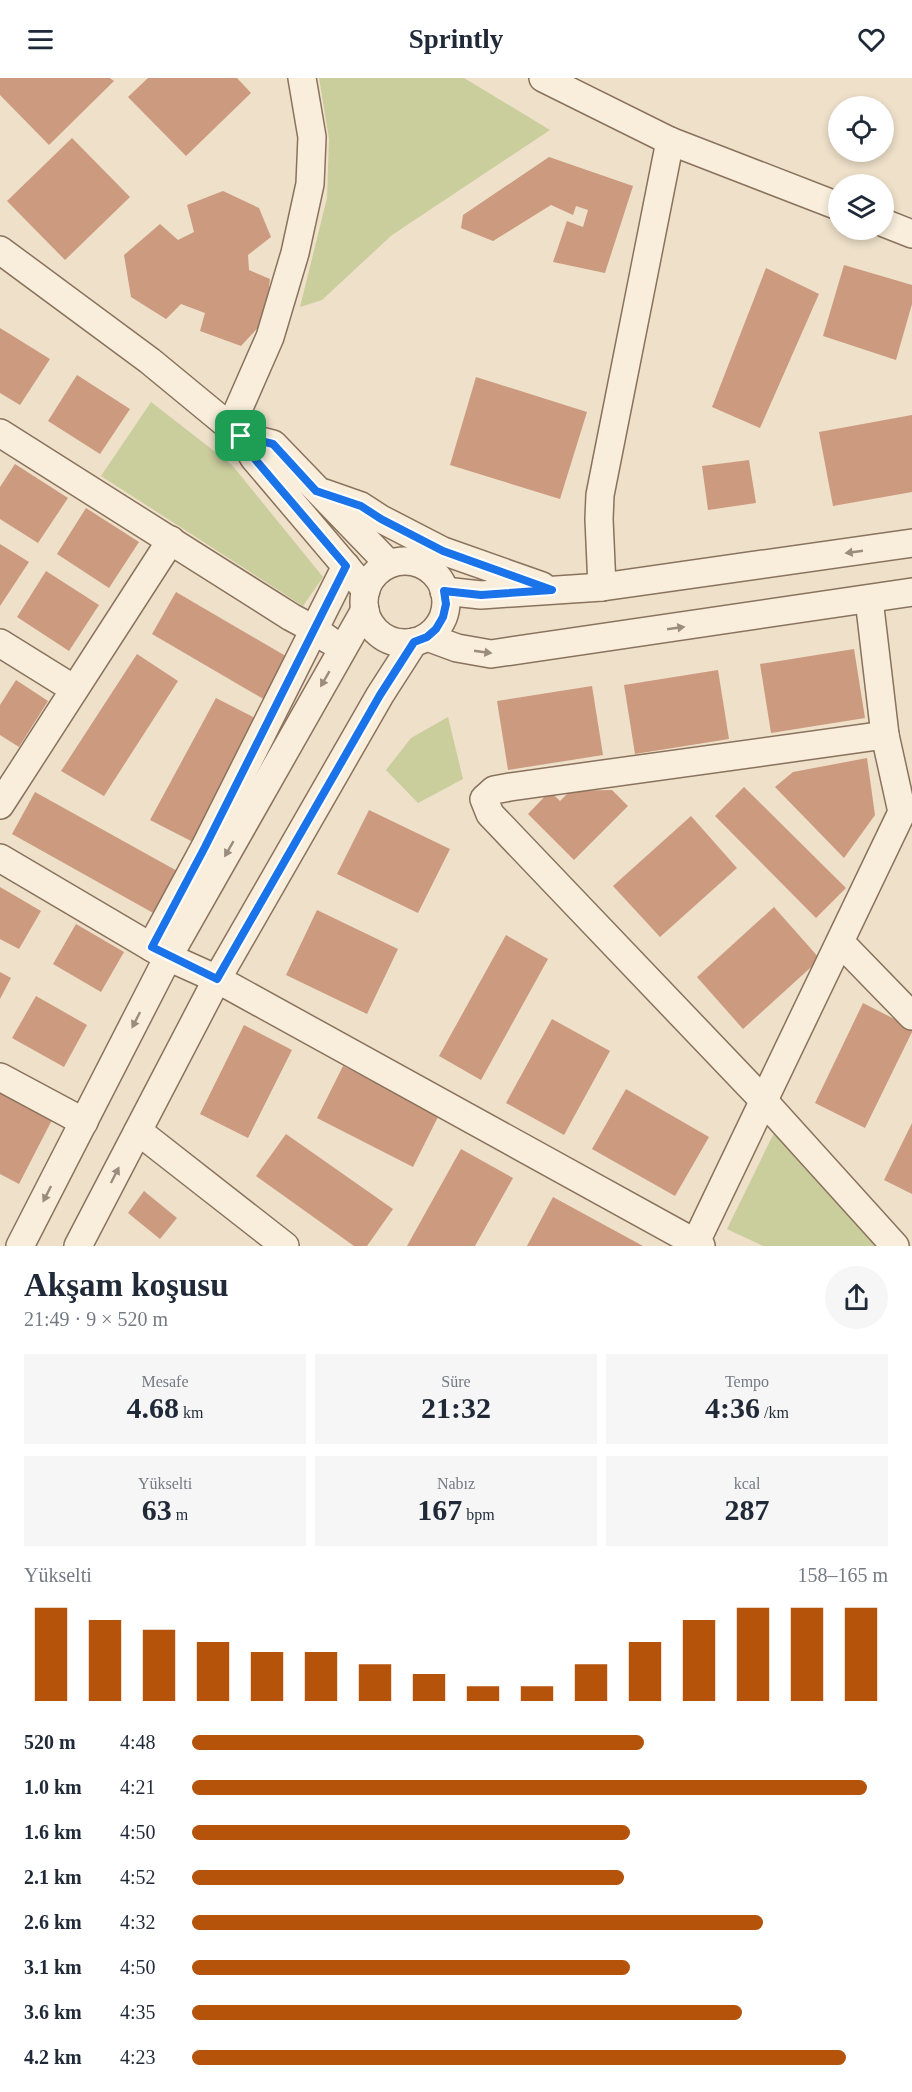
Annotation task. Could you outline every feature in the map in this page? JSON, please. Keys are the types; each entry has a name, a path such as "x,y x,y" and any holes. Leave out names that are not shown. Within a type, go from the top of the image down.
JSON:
{"street":[{"path":"236,431 270,337 295,253 310,184 312,137 302,78"},
{"path":"543,78 670,141 828,202"},
{"path":"602,587 600,495 670,141"},
{"path":"894,227 912,234"},
{"path":"0,250 150,361 236,431 254,458 346,566 365,600 369,622 383,636 401,643 421,640 491,654 912,592"},
{"path":"236,431 273,444 389,564"},
{"path":"0,433 315,630 342,650"},
{"path":"316,491 361,506 443,551 552,590"},
{"path":"0,805 171,540"},
{"path":"444,591 481,595 602,587 912,543"},
{"path":"78,1246 217,979 380,695 421,640 436,629 443,617 446,604 444,591 438,579 429,569 416,563 402,561 389,564 377,572 342,650 160,952"},
{"path":"20,1246 84,1122 205,847 346,566"},
{"path":"0,858 160,952 217,979 697,1245 763,1100 907,811 885,735 868,599"},
{"path":"0,643 74,689"},
{"path":"885,735 510,787 494,790 484,799 490,814 763,1100 895,1246"},
{"path":"841,943 910,1010"},
{"path":"0,1077 84,1122"},
{"path":"138,1131 285,1246"}],"green space":[{"path":"319,78 464,78 550,130 392,235 322,300 300,307 327,198 329,139"},
{"path":"151,402 232,465 323,577 303,606 101,476"},
{"path":"448,717 463,779 418,803 386,770 411,738"},
{"path":"774,1133 877,1246 763,1246 727,1229"}],"building":[{"path":"0,78 110,78 114,81 49,145 0,95"},
{"path":"148,78 237,78 251,93 186,156 128,97"},
{"path":"72,138 130,197 65,260 7,201"},
{"path":"549,157 633,186 605,273 553,262 567,221 583,227 588,210 576,206 573,215 551,205 493,241 461,228 463,215"},
{"path":"223,191 259,208 271,237 248,255 249,270 270,279 265,320 241,346 200,331 205,313 181,304 166,319 131,297 124,255 160,224 178,240 194,232 187,205"},
{"path":"844,265 912,285 912,304 896,360 823,336"},
{"path":"766,268 819,294 760,428 712,407"},
{"path":"0,328 50,359 20,405 0,393"},
{"path":"77,375 130,409 100,454 48,421"},
{"path":"476,377 587,412 560,499 450,465"},
{"path":"912,415 912,492 833,506 819,432"},
{"path":"749,460 756,503 708,510 702,466"},
{"path":"15,464 68,498 38,543 0,519 0,487"},
{"path":"86,508 139,542 109,588 57,554"},
{"path":"0,544 29,562 0,606"},
{"path":"46,571 99,605 69,651 17,617"},
{"path":"176,592 296,662 272,704 152,634"},
{"path":"854,649 865,718 771,733 760,664"},
{"path":"137,654 178,681 104,796 61,771"},
{"path":"718,670 729,739 635,754 624,685"},
{"path":"16,680 48,701 19,747 0,735 0,705"},
{"path":"592,686 603,755 508,770 497,701"},
{"path":"216,698 261,721 193,842 150,820"},
{"path":"867,758 875,815 844,858 775,787 793,772"},
{"path":"744,787 846,888 816,918 715,816"},
{"path":"612,790 628,806 574,860 528,814 550,791 560,801 570,791"},
{"path":"35,792 179,872 155,914 12,834"},
{"path":"369,810 450,849 418,913 337,874"},
{"path":"691,816 737,868 660,937 613,886"},
{"path":"0,887 41,911 19,949 0,939"},
{"path":"774,907 820,959 743,1029 697,977"},
{"path":"317,910 398,949 367,1014 286,975"},
{"path":"76,924 124,952 101,992 53,964"},
{"path":"506,935 548,959 481,1080 439,1056"},
{"path":"0,972 11,978 0,999"},
{"path":"36,996 87,1025 64,1067 12,1038"},
{"path":"863,1003 912,1028 865,1128 815,1103"},
{"path":"552,1019 610,1051 564,1135 506,1103"},
{"path":"244,1025 292,1050 248,1138 200,1114"},
{"path":"343,1066 439,1115 413,1167 317,1118"},
{"path":"626,1089 709,1137 675,1196 592,1149"},
{"path":"0,1091 53,1118 19,1184 0,1174"},
{"path":"912,1123 912,1194 884,1180"},
{"path":"286,1134 393,1209 367,1246 354,1246 256,1176"},
{"path":"461,1149 513,1178 475,1246 407,1246"},
{"path":"144,1191 177,1218 160,1239 128,1213"},
{"path":"553,1197 643,1246 527,1246"}],"route":[{"path":"241,436 273,444 316,491 361,506 443,551 552,590 481,595 444,591 446,604 443,617 436,629 427,637 414,642 380,695 217,979 168,957 152,947 205,847 346,566 254,458 241,436"}]}
